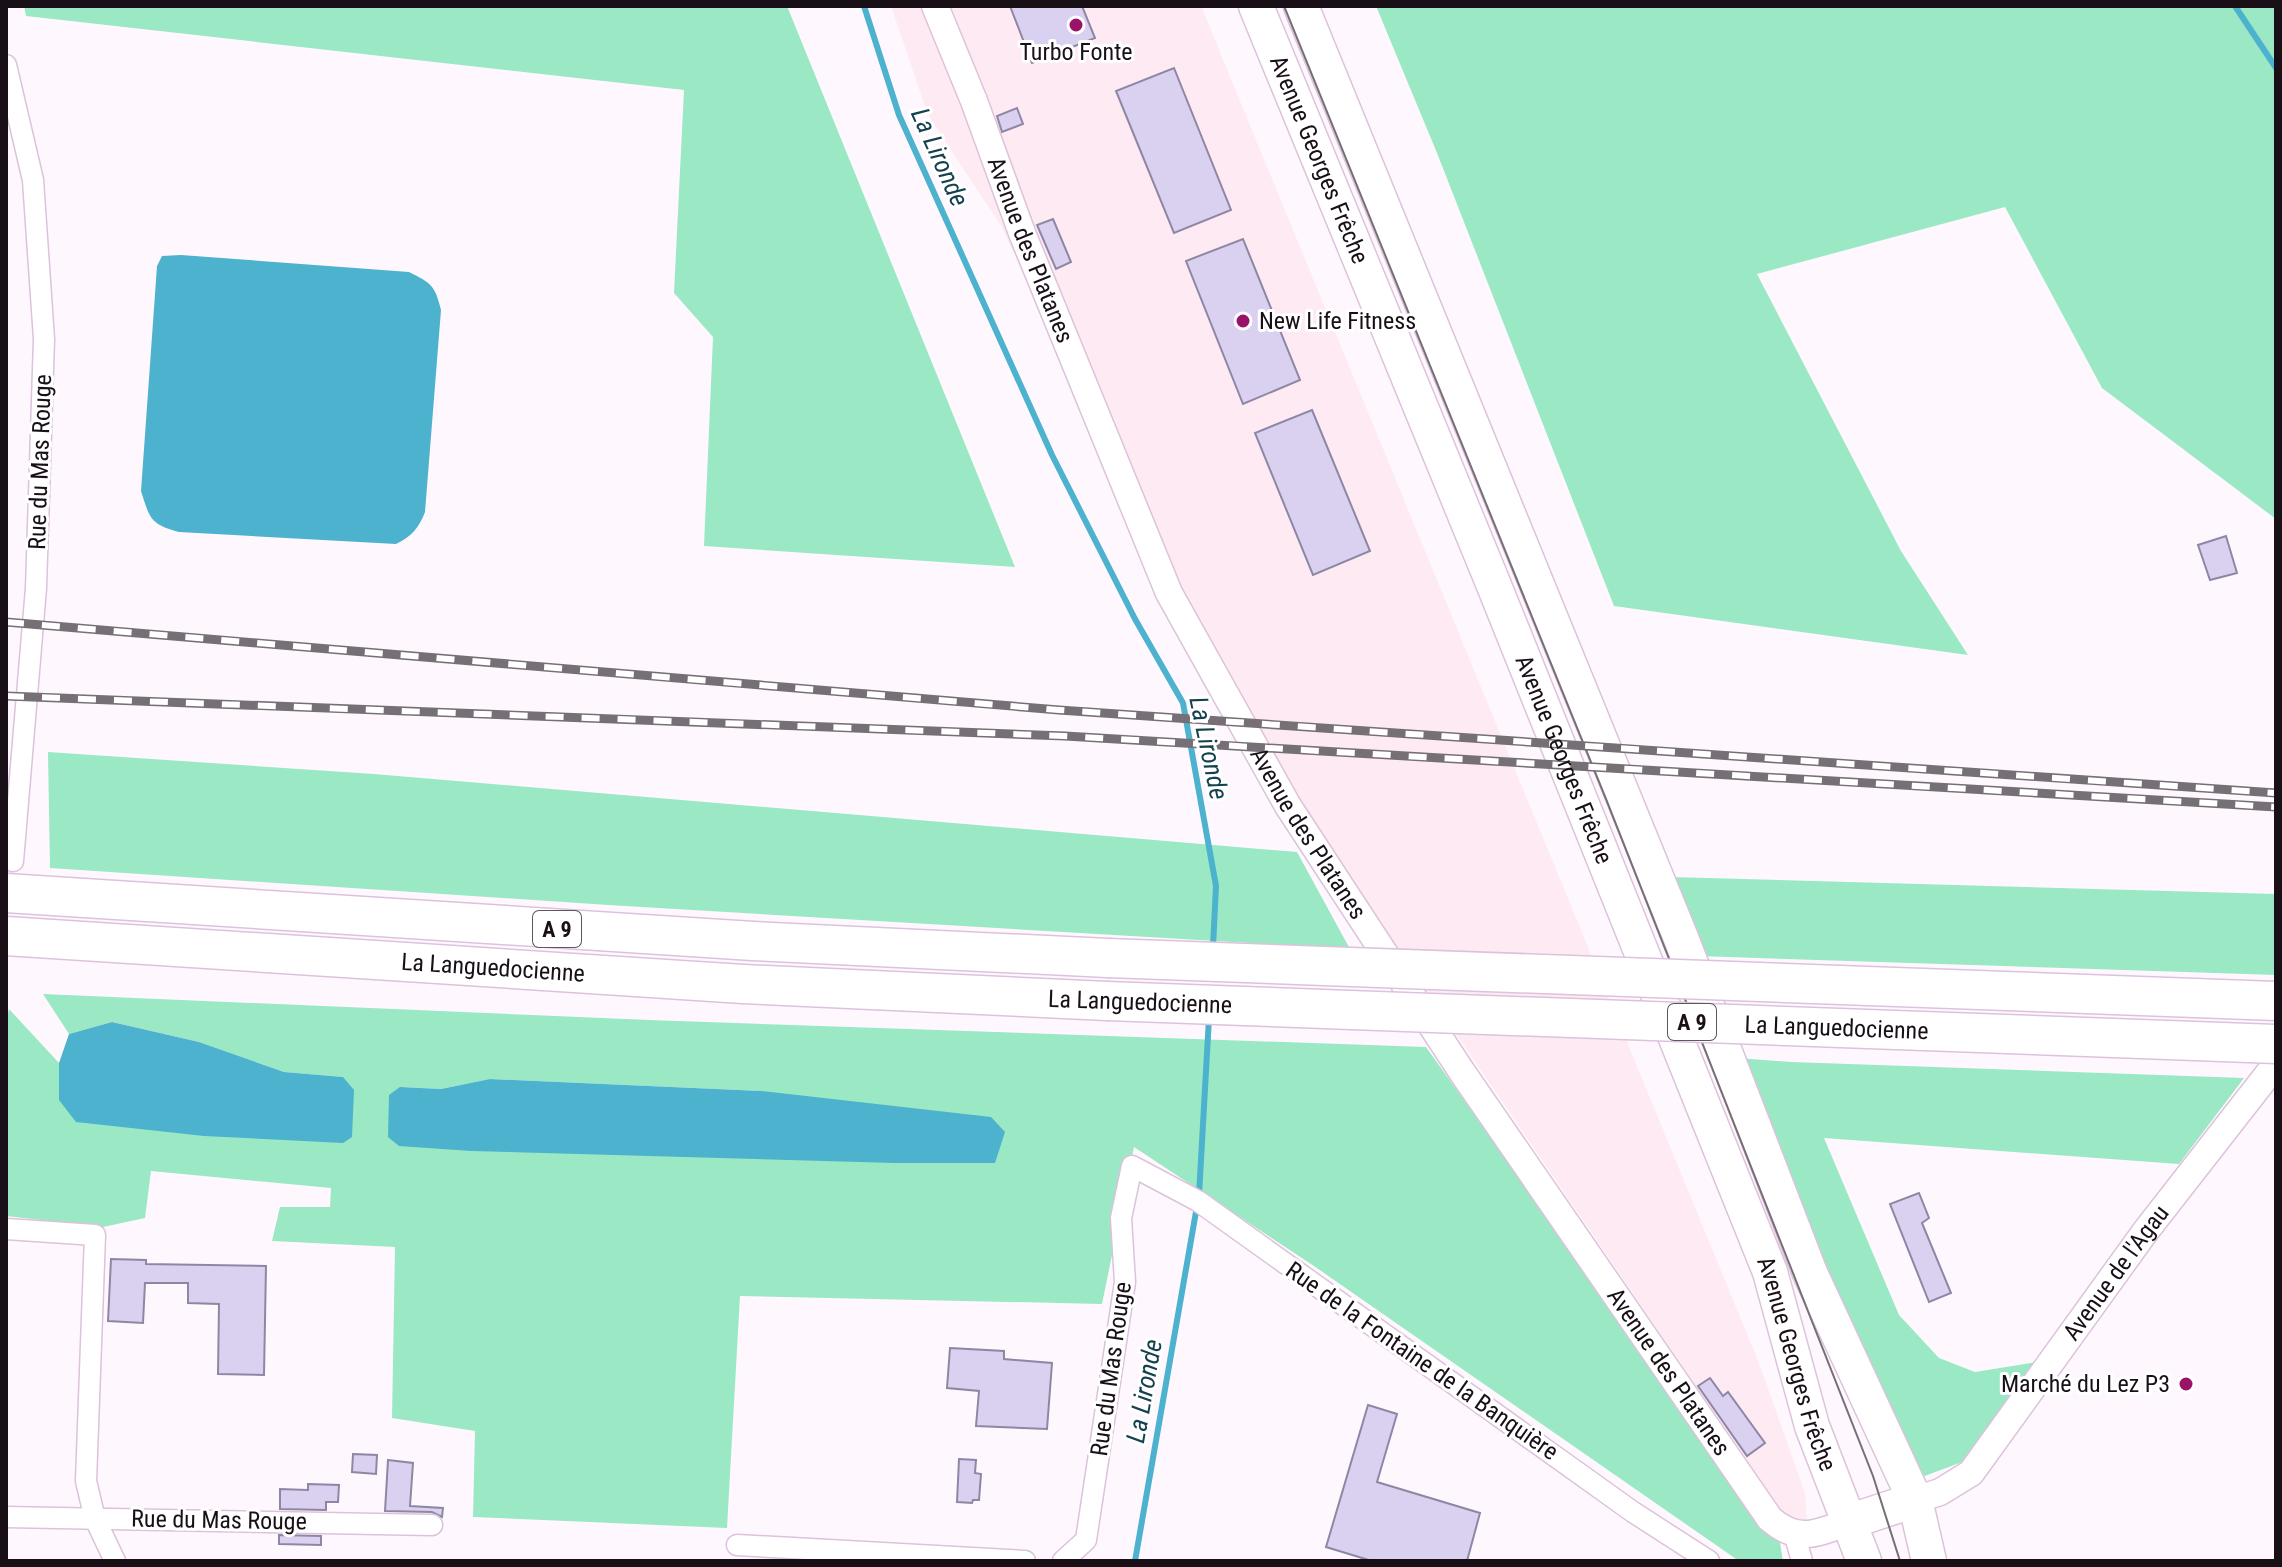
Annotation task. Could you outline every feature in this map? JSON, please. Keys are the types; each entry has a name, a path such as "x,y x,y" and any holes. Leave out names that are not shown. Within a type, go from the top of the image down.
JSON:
{"highway":[{"name":"La Languedocienne","path":"9,877 753,941 1108,958 2276,1001"},
{"name":"La Languedocienne","path":"6,936 743,984 1107,1001 2276,1044"}],"main road":[{"name":"Avenue Georges Frêche","path":"1256,6 1499,598 1770,1272 1812,1426 1864,1561"},
{"name":"Avenue Georges Frêche","path":"1301,6 1675,924 1810,1273 1915,1500 1929,1561"},
{"path":"1848,1522 1915,1500"}],"street":[{"name":"Avenue des Platanes","path":"935,6 974,101 1022,233 1169,593 1288,806 1470,1085 1685,1398 1770,1519 1794,1533"},
{"name":"Rue du Mas Rouge","path":"6,65 33,180 44,339 36,588 9,877"},
{"name":"Avenue de l'Agau","path":"1915,1500 1940,1492 1971,1473 2145,1232 2276,1064"},
{"name":"Rue du Mas Rouge","path":"1063,1561 1086,1540 1125,1282 1121,1218 1132,1166"},
{"name":"Rue de la Fontaine de la Banquière","path":"1132,1166 1198,1201 1623,1504 1709,1561"},
{"path":"6,1229 95,1235 86,1481 95,1519 115,1561"},
{"name":"Rue du Mas Rouge","path":"6,1517 432,1525"},
{"path":"1802,1561 1794,1533 1804,1535 1848,1522"},
{"path":"737,1545 1025,1561"}],"shaded area":[{"path":"891,6 1201,6 1759,1363 1805,1493 1807,1521 1783,1514 1218,684 1001,226 928,115"}],"green space":[{"path":"24,6 787,6 1015,567 704,546 713,337 674,293 684,90 26,16"},
{"path":"1376,6 2276,6 2276,519 2102,388 2005,207 1757,274 1901,551 1968,655 1614,606 1437,153"},
{"path":"48,752 374,774 1297,852 1350,949 50,868"},
{"path":"1671,877 2276,894 2276,975 1698,956"},
{"path":"43,994 649,1020 1426,1047 1780,1543 1783,1561 1739,1561 1311,1264 1134,1147 1102,1304 740,1296 727,1528 473,1517 475,1431 392,1418 395,1247 272,1241 280,1207 330,1207 331,1188 151,1171 145,1218 103,1227 6,1216 6,1022 9,1009 59,1063 59,1100 343,1077 284,1072 199,1042 112,1022 69,1034","holes":["490,1079 761,1091 994,1163 400,1087 441,1089"]},
{"path":"1737,1058 2244,1078 2179,1164 1824,1138 1899,1315 1939,1358 1975,1372 2037,1362 1962,1462 1914,1480"}],"water":[{"path":"162,256 409,272 431,286 441,310 425,512 410,535 396,544 179,532 152,519 141,491 157,266"},
{"path":"112,1022 199,1042 284,1072 343,1077 354,1090 352,1137 343,1143 204,1136 76,1122 59,1100 59,1063 69,1034"},
{"path":"490,1079 761,1091 991,1117 1005,1132 995,1163 471,1151 399,1146 388,1137 389,1095 400,1087 441,1089"}],"building":[{"path":"1010,6 1082,6 1095,38 1032,63"},
{"path":"1174,68 1231,210 1174,233 1116,91"},
{"path":"1017,108 1023,124 1002,132 997,116"},
{"path":"1053,219 1071,262 1056,269 1037,225"},
{"name":"New Life Fitness","path":"1243,239 1300,380 1243,404 1186,261"},
{"path":"1312,410 1370,551 1313,575 1255,433"},
{"path":"2226,536 2237,573 2210,580 2198,545"},
{"path":"1919,1193 1929,1218 1922,1223 1951,1293 1929,1302 1890,1204"},
{"path":"111,1259 146,1260 146,1264 266,1266 264,1375 218,1374 219,1304 188,1303 188,1283 145,1283 143,1323 108,1321"},
{"path":"950,1348 1004,1351 1004,1359 1052,1363 1047,1429 976,1426 979,1391 947,1388"},
{"path":"1710,1378 1723,1396 1728,1392 1765,1443 1747,1456 1698,1386"},
{"path":"1368,1405 1397,1414 1377,1482 1480,1513 1467,1561 1372,1561 1326,1547"},
{"path":"353,1454 377,1455 376,1474 352,1472"},
{"path":"959,1459 976,1460 975,1473 981,1474 979,1500 972,1503 957,1502"},
{"path":"388,1460 413,1463 410,1506 443,1508 442,1517 432,1512 385,1511"},
{"path":"308,1484 339,1485 338,1502 326,1502 326,1510 280,1509 280,1489 308,1490"},
{"path":"279,1535 321,1536 321,1545 279,1544"}],"waterway":[{"name":"La Lironde","path":"864,6 899,115 1052,455 1135,619 1183,703 1216,886 1213,947"},
{"path":"2235,6 2276,68"},
{"name":"La Lironde","path":"1199,1195 1209,1018"},
{"name":"La Lironde","path":"1135,1561 1197,1206"}],"tram line":[{"path":"1284,6 1606,799 1873,1476 1900,1561"}],"railway":[{"path":"6,622 1059,710 2276,793"},
{"path":"6,696 1065,736 2276,807"}],"place":[{"name":"Turbo Fonte","path":"1076,25"},
{"name":"New Life Fitness","path":"1243,321"},
{"name":"Marché du Lez P3","path":"2186,1384"}]}
